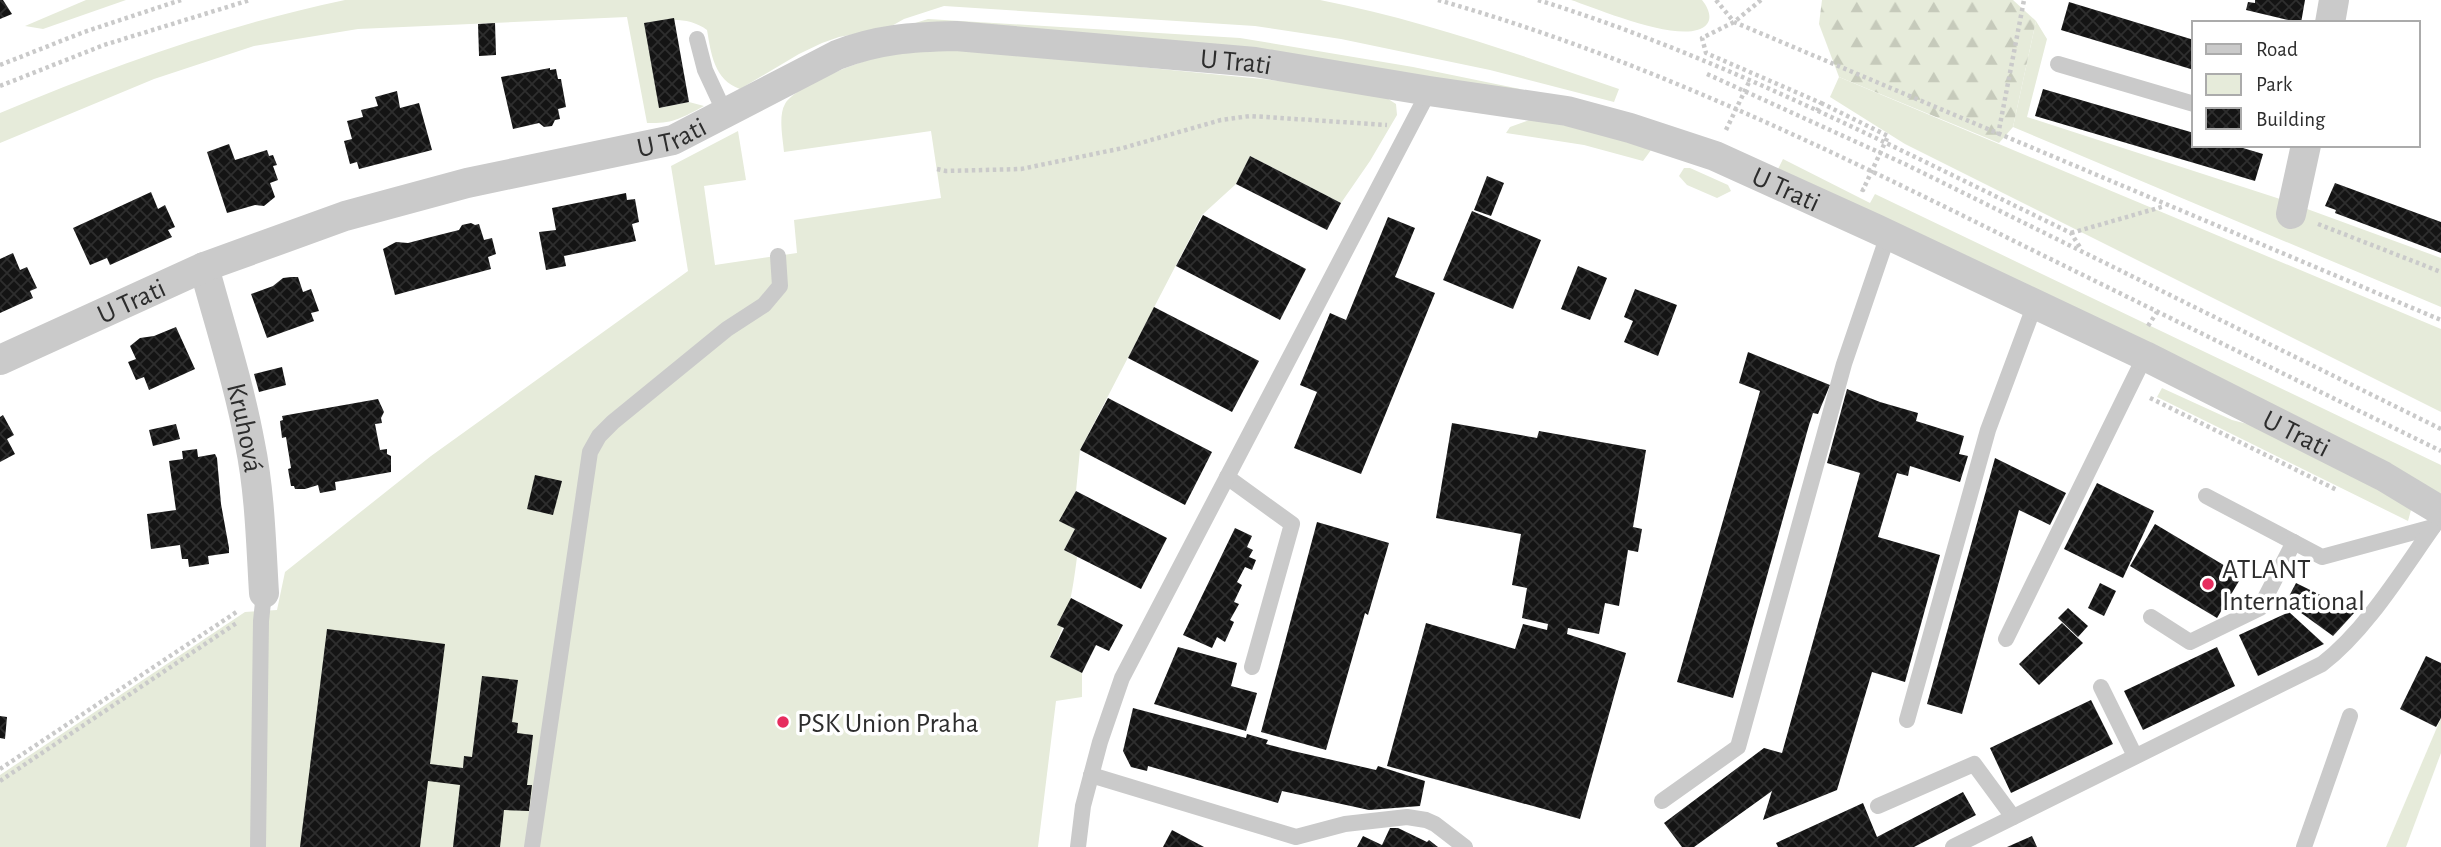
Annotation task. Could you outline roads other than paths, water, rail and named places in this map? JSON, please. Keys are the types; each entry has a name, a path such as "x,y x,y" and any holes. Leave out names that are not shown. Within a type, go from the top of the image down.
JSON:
{"street":[{"path":"2330,21 2334,0"},
{"name":"U Trati","path":"0,360 204,267 320,225 406,198 467,183 673,140 850,50 886,40 956,36 1255,62 1567,111 1630,128 1715,156 2145,356 2383,476 2438,518"},
{"path":"2291,214 2306,147"},
{"name":"Kruhová","path":"204,267 251,446 258,497 263,607"}],"lane":[{"path":"697,38 705,70 725,113"},
{"path":"2058,64 2192,103"},
{"path":"1078,847 1083,806 1091,775 1122,678 1429,91"},
{"path":"1662,801 1738,747 1844,364 1888,235"},
{"path":"532,847 590,452 599,436 613,422 727,329 764,306 780,286 778,256"},
{"path":"1907,720 1988,430 2035,304"},
{"path":"2006,639 2145,356"},
{"path":"1227,477 1292,524 1252,667"},
{"path":"2206,496 2322,557 2438,518"},
{"path":"1953,847 2301,676 2340,650 2357,631 2438,518"},
{"path":"2151,617 2190,642 2260,608 2294,542"},
{"path":"258,847 263,607"},
{"path":"2102,687 2135,756"},
{"path":"2304,847 2350,716"},
{"path":"1878,806 1974,764 2013,817"},
{"path":"1091,775 1296,837 1345,824 1417,817 1435,824 1465,847"}],"place":[{"name":"ATLANT International","path":"2208,584"},
{"name":"PSK Union Praha","path":"783,722"}]}
